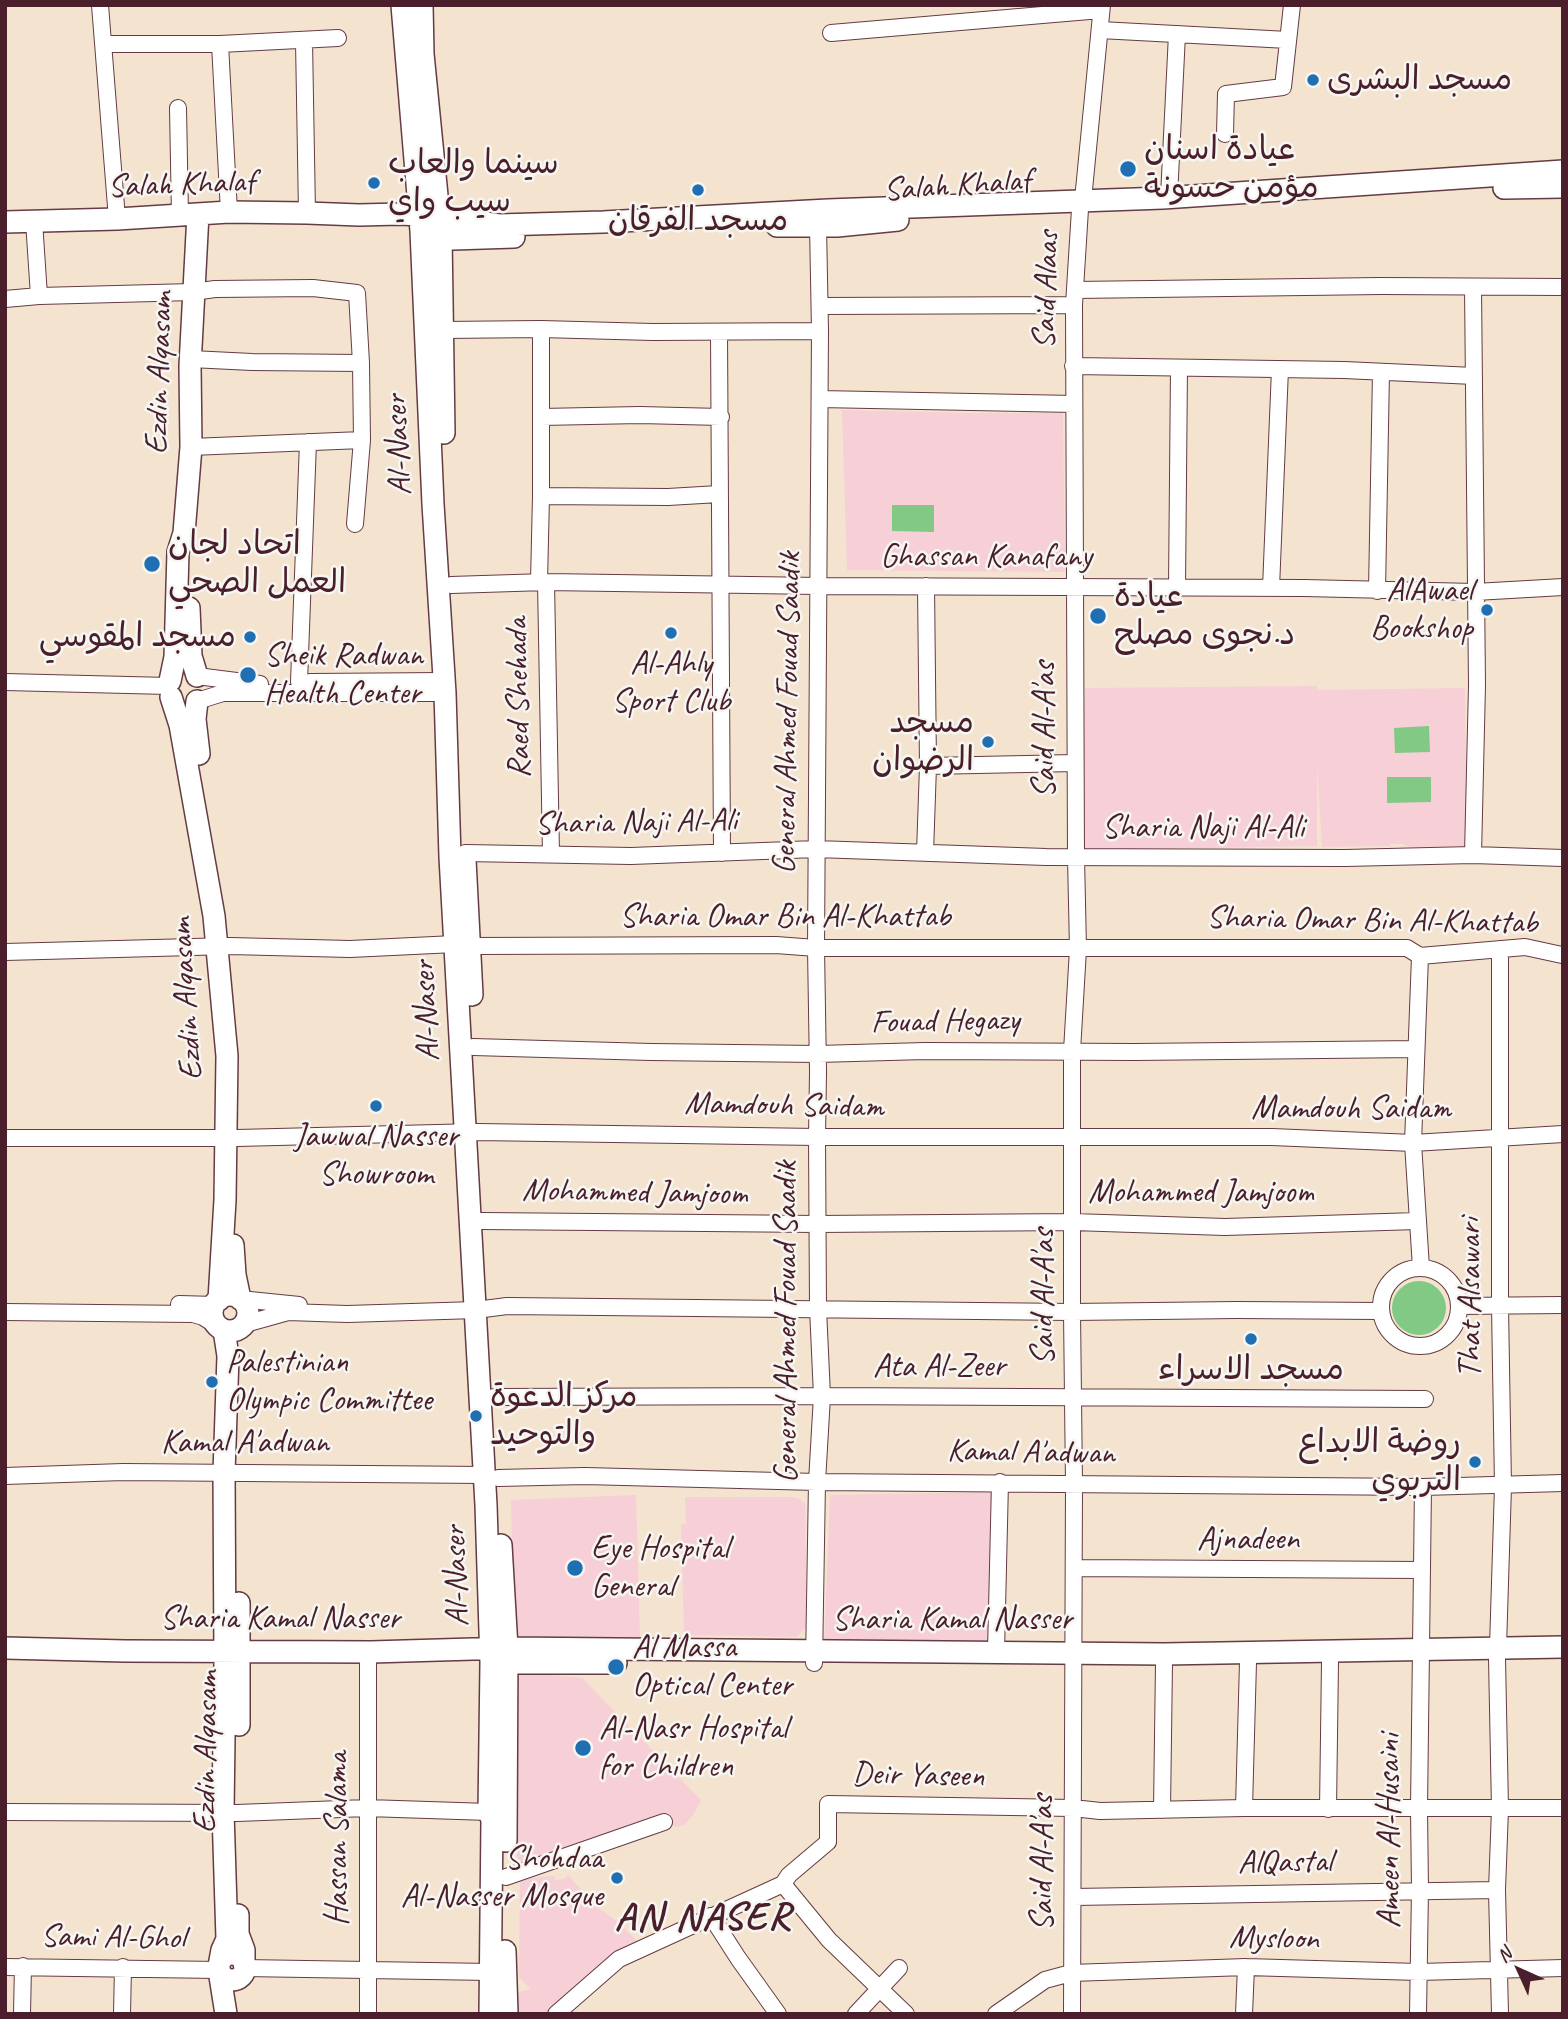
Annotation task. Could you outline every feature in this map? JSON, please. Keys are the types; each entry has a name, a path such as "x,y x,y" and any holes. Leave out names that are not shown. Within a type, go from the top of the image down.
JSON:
{"main road":[{"name":"Al-Naser","path":"402,5 443,330 444,453 465,853 463,945 473,1046 472,1133 486,1306 506,1877 506,2014"},
{"name":"Al-Naser","path":"422,5 430,225 433,504 463,945 472,1133 494,1397 491,1477"},
{"name":"Salah Khalaf","path":"5,222 229,212 400,214 430,225 453,239 661,228 837,226 1169,197 1563,171"},
{"name":"Salah Khalaf","path":"430,225 499,225 1563,187"},
{"name":"Ezdin Alqasam","path":"189,215 193,292 191,447 184,533 178,552 175,657 170,688 224,946"},
{"name":"Ezdin Alqasam","path":"184,533 189,548 191,656 197,676"},
{"path":"184,671 197,676 202,684 202,692 197,701 185,705 175,701 170,688 178,673 184,671"},
{"name":"Ezdin Alqasam","path":"197,701 195,719 203,804 224,946 235,1275 240,1299 247,1307 248,1313 231,1327"},
{"name":"Ezdin Alqasam","path":"231,1138 217,1302 213,1317 231,1327"},
{"path":"217,1302 229,1296 240,1299"},
{"name":"Ezdin Alqasam","path":"226,2014 219,1968 227,1939 230,1813 231,1327"},
{"name":"Sharia Kamal Nasser","path":"5,1658 358,1652 499,1656 1074,1657 1164,1654 1421,1654 1563,1647"},
{"name":"Sharia Kamal Nasser","path":"5,1648 368,1663 499,1656"},
{"name":"Sharia Kamal Nasser","path":"814,1657 996,1652 1164,1663 1329,1662 1421,1654"},
{"name":"Sharia Kamal Nasser","path":"1498,1652 1563,1657"},
{"name":"Al-Naser","path":"490,2014 492,1820 489,1812 499,1656"},
{"name":"Ezdin Alqasam","path":"230,1813 239,1934 244,1950 238,2014"},
{"path":"219,1968 222,1958 230,1954 238,1956 244,1968"}],"street":[{"path":"100,5 117,219"},
{"path":"1226,134 1226,94 1283,87 1292,5"},
{"path":"831,33 1102,8"},
{"name":"Said Alaas","path":"1075,583 1074,297 1102,8"},
{"path":"1100,30 1288,40"},
{"path":"1169,197 1177,34"},
{"path":"104,44 220,44 338,38"},
{"path":"304,41 307,213"},
{"path":"220,44 229,212"},
{"path":"178,108 189,215"},
{"path":"34,221 39,296"},
{"name":"General Ahmed Fouad Saadik","path":"814,1657 821,1395 816,948 820,399 818,225"},
{"path":"820,306 1381,286 1563,287"},
{"path":"1473,287 1477,685 1473,855"},
{"path":"5,299 215,289 313,288 357,293 362,440 355,524"},
{"name":"Raed Shehada","path":"541,329 542,582 551,854"},
{"path":"443,330 820,331"},
{"path":"719,332 722,853"},
{"path":"191,359 361,363"},
{"path":"1073,366 1280,369 1474,376"},
{"path":"1177,587 1178,368"},
{"path":"1272,588 1280,369"},
{"path":"1377,591 1381,372"},
{"path":"820,399 1074,404"},
{"path":"541,417 720,417"},
{"path":"191,447 362,440"},
{"path":"299,682 308,442"},
{"path":"541,496 668,497 719,494"},
{"name":"Ghassan Kanafany","path":"451,585 542,582 819,586 1075,583 1475,592 1563,587"},
{"name":"Said Al-A'as","path":"1072,2014 1072,1051 1078,949 1075,583"},
{"path":"925,853 928,766 926,586"},
{"path":"197,676 253,684 299,682 445,687"},
{"path":"5,682 170,688"},
{"path":"197,701 223,693 445,687"},
{"path":"928,766 1075,763"},
{"name":"Sharia Naji Al-Ali","path":"465,853 631,856 816,849 1076,857 1345,858 1473,855 1563,858"},
{"name":"Sharia Omar Bin Al-Khattab","path":"5,952 224,946 350,949 463,945 1406,948 1420,956 1525,947 1562,953"},
{"name":"That Alsawari","path":"1500,949 1503,1486 1498,1652 1500,1809 1497,1889 1500,2014"},
{"path":"1562,953 1563,964"},
{"path":"1420,956 1413,1143 1421,1268"},
{"name":"Fouad Hegazy","path":"473,1046 818,1054 925,1051 1416,1049"},
{"name":"Mamdouh Saidam","path":"5,1138 231,1138 472,1133 1272,1138 1413,1143 1563,1134"},
{"name":"Mohammed Jamjoom","path":"481,1221 818,1224 1073,1222 1224,1227 1417,1220"},
{"path":"1421,1268 1436,1271 1446,1278 1457,1294 1459,1306 1457,1318 1449,1334 1434,1344 1423,1347 1409,1345 1392,1335 1384,1324 1380,1311 1382,1294 1391,1280 1406,1270 1421,1268"},
{"path":"240,1299 306,1306 1072,1312 1380,1311"},
{"path":"5,1301 217,1302"},
{"path":"1459,1306 1563,1305"},
{"path":"5,1312 193,1314 231,1327 288,1312 347,1314 486,1306"},
{"name":"Ata Al-Zeer","path":"494,1397 821,1395 1425,1399"},
{"name":"Kamal A'adwan","path":"5,1476 123,1472 1423,1487 1563,1483"},
{"path":"996,1652 1000,1482"},
{"name":"Ameen Al-Husaini","path":"1418,2014 1423,1487"},
{"name":"Ajnadeen","path":"1074,1568 1422,1570"},
{"path":"1244,1808 1248,1662"},
{"path":"1328,1809 1329,1662"},
{"name":"Hassan Salama","path":"368,1663 368,2014"},
{"path":"1162,1810 1164,1663"},
{"name":"Deir Yaseen","path":"556,2014 619,1959 783,1884 789,1875 828,1842 828,1804 1073,1808 1100,1811 1563,1808"},
{"path":"5,1812 230,1813 367,1808 489,1812"},
{"path":"506,1877 664,1822"},
{"path":"783,1884 829,1940 906,2014"},
{"name":"AlQastal","path":"1074,1897 1497,1889"},
{"path":"711,1916 778,2014"},
{"path":"22,2014 23,1966"},
{"name":"Sami Al-Ghol","path":"5,1967 219,1968"},
{"path":"1244,2014 1246,1967"},
{"name":"Mysloon","path":"996,2014 1045,1980 1071,1973 1246,1967 1419,1972 1563,1968"},
{"path":"122,1968 122,2014"},
{"path":"244,1968 491,1972"},
{"path":"856,2014 899,1968"}],"shaded area":[{"path":"842,410 1063,413 1065,572 847,570"},
{"path":"1317,686 1317,690 1465,688 1467,846 1409,847 1390,844 1322,847 1317,763 1317,846 1079,850 1085,688"},
{"path":"995,1492 990,1648 824,1647 830,1495"},
{"name":"Eye Hospital General","path":"636,1495 640,1639 514,1637 511,1500"},
{"path":"685,1497 789,1497 805,1503 807,1626 796,1637 684,1635 681,1524 686,1524"},
{"name":"Al-Nasr Hospital for Children","path":"515,1672 582,1678 701,1800 693,1815 684,1825 676,1827 666,1820 517,1870"},
{"path":"568,1875 597,1907 618,1922 639,1943 553,2014 516,2014 516,1993 531,1989 519,1977 520,1879 554,1876 555,1880 564,1879"}],"green space":[{"path":"892,505 934,505 934,532 892,531"},
{"path":"1429,726 1430,752 1395,753 1394,728"},
{"path":"1387,777 1431,777 1431,802 1387,803"},
{"path":"1419,1281 1438,1289 1446,1308 1438,1327 1419,1335 1400,1327 1392,1308 1400,1289"}],"place":[{"name":"مسجد البشرى","path":"1313,80"},
{"name":"عيادة اسنان مؤمن حسونة","path":"1128,169"},
{"name":"سينما والعاب سيب واي","path":"374,183"},
{"name":"مسجد الفرقان","path":"698,190"},
{"name":"اتحاد لجان العمل الصحي","path":"152,564"},
{"name":"AlAwael Bookshop","path":"1487,610"},
{"name":"عيادة د.نجوى مصلح","path":"1098,616"},
{"name":"Al-Ahly Sport Club","path":"671,633"},
{"name":"مسجد المقوسي","path":"250,637"},
{"name":"Sheik Radwan Health Center","path":"248,675"},
{"name":"مسجد الرضوان","path":"988,742"},
{"name":"Jawwal Nasser Showroom","path":"376,1106"},
{"name":"مسجد الاسراء","path":"1251,1339"},
{"name":"Palestinian Olympic Committee","path":"212,1382"},
{"name":"مركز الدعوة والتوحيد","path":"476,1416"},
{"name":"روضة الابداع التربوي","path":"1475,1462"},
{"name":"Eye Hospital General","path":"575,1568"},
{"name":"Al Massa Optical Center","path":"616,1667"},
{"name":"Al-Nasr Hospital for Children","path":"583,1748"},
{"name":"Shohdaa Al-Nasser Mosque","path":"617,1878"}],"district":[{"name":"AN NASER","path":"703,1919"}]}
